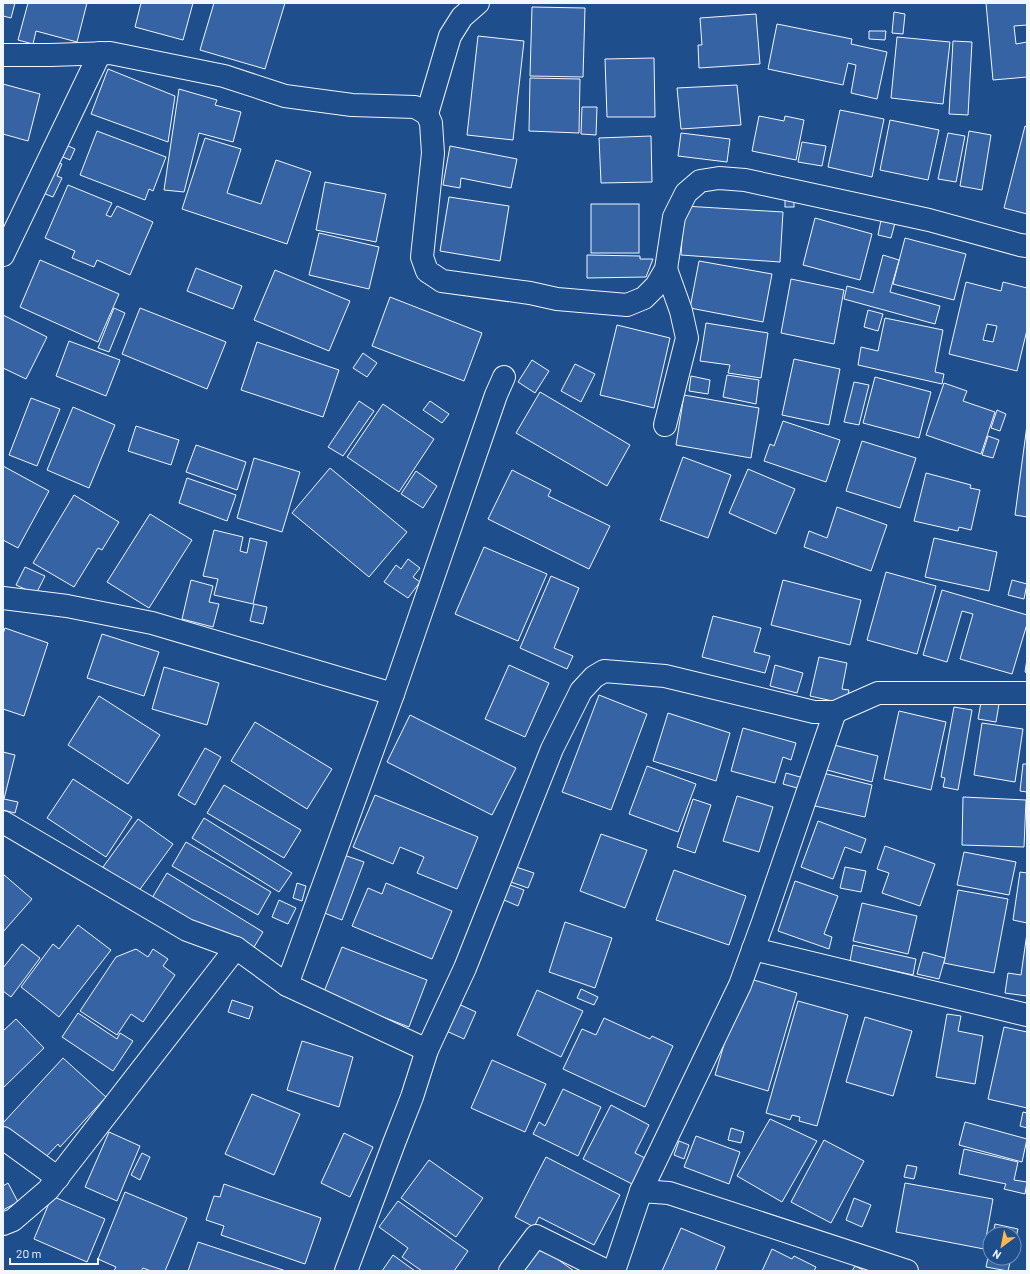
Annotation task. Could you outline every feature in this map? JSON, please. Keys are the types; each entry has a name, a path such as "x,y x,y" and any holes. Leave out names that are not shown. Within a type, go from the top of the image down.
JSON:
{"street":[{"path":"427,114 450,36 462,17 478,3"},
{"path":"3,255 100,53"},
{"path":"3,55 110,53 224,76 285,96 352,105 415,107 427,114 431,123 433,153 422,257 427,271 442,281 530,293 557,299 627,305 644,298 656,286 666,269 674,217 686,193 700,181 719,178 745,180 898,213 1027,246"},
{"path":"665,425 687,338 681,311 666,269"},
{"path":"287,985 393,694 496,395 504,377"},
{"path":"3,598 67,606 152,623 393,694"},
{"path":"346,1271 412,1097 427,1050 465,968 552,749 581,691 594,677 604,671 665,676 814,712 835,712 878,693 1027,693"},
{"path":"614,1271 641,1192 740,985 754,949 835,712"},
{"path":"3,822 187,930 236,948 287,985 427,1050"},
{"path":"3,1224 13,1220 48,1190 236,948"},
{"path":"754,949 1027,1015"},
{"path":"3,1138 58,1178"},
{"path":"641,1192 669,1193 907,1271"},
{"path":"510,1271 536,1236 607,1271"}],"building":[{"path":"3,3 15,3 11,18 3,16"},
{"path":"28,3 87,3 77,42 36,31 33,44 18,40"},
{"path":"141,3 193,3 183,40 135,27"},
{"path":"214,3 285,3 265,69 200,50"},
{"path":"986,3 1027,3 1027,25 1014,26 1016,44 1027,42 1027,77 993,80"},
{"path":"532,7 585,8 583,77 530,76"},
{"path":"894,12 905,14 903,34 892,33"},
{"path":"756,14 760,64 699,68 698,45 702,45 700,18"},
{"path":"777,24 852,39 851,44 887,52 877,99 851,93 856,65 848,63 843,85 768,69"},
{"path":"869,31 886,31 885,40 869,39"},
{"path":"478,36 524,41 513,140 467,135"},
{"path":"897,37 950,42 943,104 891,98"},
{"path":"953,41 972,42 968,115 949,114"},
{"path":"654,58 655,117 607,117 605,59"},
{"path":"108,69 175,96 168,142 91,114"},
{"path":"530,78 580,79 579,133 529,131"},
{"path":"3,84 40,94 28,141 3,134"},
{"path":"737,85 741,125 681,129 677,88"},
{"path":"179,89 217,100 215,105 241,112 233,142 199,133 184,192 164,190"},
{"path":"582,107 597,107 596,135 581,134"},
{"path":"840,110 884,119 872,177 828,167"},
{"path":"759,116 784,121 785,116 804,120 796,160 752,151"},
{"path":"890,120 939,130 928,180 880,170"},
{"path":"1025,126 1027,127 1027,214 1004,208"},
{"path":"97,131 166,157 153,191 149,189 145,200 80,175"},
{"path":"969,131 991,135 982,190 960,186"},
{"path":"681,133 730,139 727,162 678,156"},
{"path":"948,133 965,136 956,182 938,179"},
{"path":"651,136 652,182 601,183 599,138"},
{"path":"205,138 241,149 227,193 261,204 276,160 311,172 287,244 182,209"},
{"path":"802,142 826,146 822,166 798,162"},
{"path":"62,143 75,149 70,160 56,154"},
{"path":"450,146 517,159 511,188 461,178 460,188 443,185"},
{"path":"51,160 62,164 57,176 62,178 53,197 38,191"},
{"path":"325,182 386,194 376,242 316,230"},
{"path":"68,185 112,203 106,215 111,217 117,206 153,222 130,275 97,260 94,267 72,258 75,251 45,238"},
{"path":"785,194 794,194 794,207 785,207"},
{"path":"449,197 509,206 500,261 440,251"},
{"path":"591,204 639,204 639,253 591,253"},
{"path":"684,206 783,212 780,262 681,255"},
{"path":"882,215 896,219 891,238 878,235"},
{"path":"815,218 872,234 860,280 803,265"},
{"path":"319,233 379,247 369,289 309,275"},
{"path":"905,238 966,254 954,300 893,284"},
{"path":"587,255 640,256 640,259 653,259 646,277 587,278"},
{"path":"883,255 899,260 890,292 940,306 935,324 844,299 847,286 873,293"},
{"path":"40,260 119,294 98,342 20,307"},
{"path":"699,261 772,274 763,322 690,308"},
{"path":"196,268 242,286 233,309 187,291"},
{"path":"275,270 350,301 329,351 254,320"},
{"path":"791,279 844,290 834,344 781,333"},
{"path":"966,282 1001,291 1003,282 1027,288 1027,330 1017,371 949,354","holes":["987,324 997,326 993,342 983,340"]},
{"path":"390,297 482,333 464,381 372,346"},
{"path":"114,308 125,313 109,352 98,348"},
{"path":"140,308 226,342 207,389 122,354"},
{"path":"868,310 883,314 878,331 864,327"},
{"path":"3,315 47,337 26,379 3,368"},
{"path":"885,318 943,330 935,372 944,374 942,384 858,365 861,347 878,351"},
{"path":"706,323 768,333 761,378 728,373 730,365 700,361"},
{"path":"617,325 670,338 654,408 600,395"},
{"path":"69,341 120,360 106,396 56,376"},
{"path":"257,342 339,370 323,417 241,390"},
{"path":"363,353 377,363 367,377 353,368"},
{"path":"794,359 840,369 829,425 782,415"},
{"path":"532,360 549,371 535,393 518,382"},
{"path":"575,364 595,374 581,402 561,391"},
{"path":"727,375 759,380 756,404 723,397"},
{"path":"691,376 710,380 708,394 689,391"},
{"path":"875,377 931,392 919,438 863,423"},
{"path":"854,382 869,385 859,425 844,422"},
{"path":"944,383 967,391 963,401 995,412 981,454 926,435"},
{"path":"540,392 630,445 607,486 516,433"},
{"path":"684,395 759,408 751,458 676,445"},
{"path":"31,398 60,409 37,466 9,455"},
{"path":"359,401 374,411 343,456 328,447"},
{"path":"430,401 449,414 442,423 423,410"},
{"path":"383,404 434,439 399,492 347,457"},
{"path":"73,407 115,425 89,488 47,470"},
{"path":"997,410 1006,414 1000,431 991,428"},
{"path":"783,421 840,440 826,482 764,461 770,444 774,446"},
{"path":"1027,425 1027,517 1015,515"},
{"path":"136,426 179,440 171,465 128,451"},
{"path":"988,436 999,440 993,458 982,455"},
{"path":"862,441 916,458 900,508 846,491"},
{"path":"196,445 246,462 237,490 186,472"},
{"path":"683,457 731,475 708,538 660,520"},
{"path":"254,458 300,472 282,532 237,518"},
{"path":"3,466 49,491 18,548 3,540"},
{"path":"330,468 407,532 369,577 292,513"},
{"path":"748,469 795,489 776,534 729,513"},
{"path":"512,470 551,490 548,496 610,526 589,569 488,519"},
{"path":"416,471 437,486 423,508 401,494"},
{"path":"926,473 971,485 970,488 980,490 971,530 959,527 958,531 914,521"},
{"path":"187,478 236,495 227,521 179,503"},
{"path":"74,495 119,522 102,550 98,548 74,587 33,563"},
{"path":"837,507 887,525 871,571 804,547 809,531 827,538"},
{"path":"150,514 192,540 149,608 107,582"},
{"path":"214,530 243,537 240,551 247,553 250,538 267,542 253,604 214,595 218,579 203,576"},
{"path":"934,538 997,552 989,591 925,577"},
{"path":"484,547 547,574 518,641 455,614"},
{"path":"408,559 420,568 413,577 420,582 408,598 384,582 396,565 401,569"},
{"path":"25,567 45,576 36,594 16,585"},
{"path":"886,572 936,586 917,654 867,640"},
{"path":"551,576 579,588 554,648 573,656 567,669 520,648"},
{"path":"191,580 213,586 209,602 219,604 213,627 182,619"},
{"path":"783,580 861,600 850,645 771,625"},
{"path":"1012,580 1027,584 1024,599 1008,595"},
{"path":"942,590 1027,615 1027,624 1012,674 960,659 973,614 962,611 947,662 923,655"},
{"path":"254,604 267,607 263,624 250,621"},
{"path":"713,616 761,628 754,652 770,656 765,673 702,657"},
{"path":"5,628 48,643 24,716 3,709 3,634"},
{"path":"102,634 159,652 144,696 87,678"},
{"path":"819,657 847,663 842,689 849,690 846,704 810,696"},
{"path":"1027,659 1027,673 1025,672"},
{"path":"509,665 549,683 525,737 485,719"},
{"path":"775,665 803,673 797,693 770,686"},
{"path":"164,667 219,683 207,725 152,709"},
{"path":"599,695 647,714 611,810 562,792"},
{"path":"99,696 160,735 128,784 68,745"},
{"path":"981,702 999,704 996,722 978,719"},
{"path":"954,707 972,710 958,790 943,787 945,778 941,777"},
{"path":"899,711 946,722 931,790 884,779"},
{"path":"668,713 730,733 716,781 653,761"},
{"path":"410,715 516,768 492,815 387,762"},
{"path":"255,722 332,769 307,809 231,761"},
{"path":"982,723 1023,729 1015,782 974,775"},
{"path":"743,728 796,743 791,760 783,757 775,783 731,771"},
{"path":"834,745 878,756 872,782 827,770"},
{"path":"205,748 221,757 195,805 178,795"},
{"path":"3,752 15,755 4,799 18,802 15,813 3,810"},
{"path":"1023,764 1027,764 1027,792 1020,791"},
{"path":"647,766 696,784 678,832 629,814"},
{"path":"786,773 807,779 804,790 783,784"},
{"path":"823,773 872,785 865,817 815,806"},
{"path":"73,779 132,817 106,857 47,818"},
{"path":"224,785 301,830 284,858 207,813"},
{"path":"375,795 478,837 457,889 417,873 424,857 400,847 393,864 353,847"},
{"path":"737,796 773,807 759,852 723,841"},
{"path":"963,797 1026,800 1024,847 962,845"},
{"path":"693,799 711,805 695,853 677,847"},
{"path":"204,818 292,873 279,892 192,838"},
{"path":"138,819 173,844 138,892 103,867"},
{"path":"818,821 866,839 861,853 845,847 833,879 801,867"},
{"path":"601,834 647,850 625,908 580,891"},
{"path":"186,842 271,892 258,915 172,866"},
{"path":"885,846 935,864 920,906 882,893 889,873 877,869"},
{"path":"964,852 1016,862 1009,895 957,885"},
{"path":"344,855 364,862 342,920 322,912"},
{"path":"513,866 534,873 528,888 508,881"},
{"path":"845,867 866,871 861,892 840,888"},
{"path":"674,870 746,896 729,945 656,920"},
{"path":"1020,872 1027,873 1027,923 1013,920"},
{"path":"167,873 263,932 248,957 152,898"},
{"path":"3,874 32,899 3,932"},
{"path":"795,881 838,896 824,934 832,937 829,949 778,931"},
{"path":"502,882 524,890 518,906 497,897"},
{"path":"297,883 306,886 302,901 293,898"},
{"path":"386,883 452,911 432,959 352,926 368,888 382,894"},
{"path":"958,890 1008,899 994,973 944,963"},
{"path":"279,900 296,908 288,924 272,917"},
{"path":"862,903 917,916 908,954 853,941"},
{"path":"565,922 612,938 595,988 549,972"},
{"path":"78,925 111,950 59,1017 21,987 53,944 59,949"},
{"path":"1027,933 1027,996 1005,993 1008,973 1021,975"},
{"path":"22,944 40,958 11,997 3,991 3,968"},
{"path":"853,945 916,959 913,975 850,961"},
{"path":"342,947 427,980 409,1027 323,994"},
{"path":"136,949 148,957 153,949 168,959 163,966 175,975 143,1022 131,1014 117,1035 80,1011 116,957"},
{"path":"923,952 945,958 939,979 917,974"},
{"path":"744,977 797,993 768,1091 715,1075"},
{"path":"581,989 598,997 594,1005 577,998"},
{"path":"537,990 583,1011 561,1057 517,1035"},
{"path":"232,1000 253,1007 249,1019 228,1012"},
{"path":"798,1001 848,1015 817,1126 799,1121 800,1117 792,1115 790,1120 766,1113"},
{"path":"454,1002 476,1012 464,1039 442,1029"},
{"path":"78,1013 117,1039 120,1033 133,1041 113,1071 62,1037"},
{"path":"947,1014 961,1016 958,1031 983,1036 975,1084 936,1077"},
{"path":"865,1017 912,1031 893,1096 846,1082"},
{"path":"604,1018 650,1039 652,1036 673,1046 645,1107 563,1069 582,1029 596,1035"},
{"path":"16,1019 44,1048 3,1088 3,1031"},
{"path":"1004,1027 1027,1032 1027,1108 988,1099"},
{"path":"302,1041 353,1057 339,1107 287,1090"},
{"path":"63,1058 106,1097 60,1147 58,1144 42,1161 3,1129 3,1123"},
{"path":"492,1060 546,1084 525,1132 471,1108"},
{"path":"563,1089 601,1107 578,1156 533,1134 539,1122 545,1126"},
{"path":"252,1094 300,1114 274,1175 225,1154"},
{"path":"611,1105 649,1125 635,1153 647,1159 634,1185 583,1159"},
{"path":"1023,1112 1027,1113 1027,1128 1020,1126"},
{"path":"770,1119 817,1141 782,1202 737,1176"},
{"path":"965,1122 1027,1139 1022,1162 959,1145"},
{"path":"731,1128 744,1132 741,1143 728,1140"},
{"path":"109,1132 140,1146 117,1201 85,1187"},
{"path":"344,1133 373,1147 350,1197 321,1183"},
{"path":"696,1136 740,1152 729,1184 684,1167"},
{"path":"824,1140 864,1161 831,1223 791,1202"},
{"path":"679,1141 689,1145 684,1159 674,1155"},
{"path":"964,1149 1018,1162 1014,1180 1027,1182 1025,1194 1004,1189 1006,1184 959,1174"},
{"path":"142,1153 150,1157 140,1180 131,1175"},
{"path":"546,1157 620,1195 594,1245 539,1217 534,1227 515,1217"},
{"path":"429,1160 483,1198 456,1237 401,1198"},
{"path":"907,1165 917,1167 914,1179 904,1177"},
{"path":"8,1183 18,1202 3,1210 3,1186"},
{"path":"905,1183 993,1199 988,1226 982,1226 982,1249 896,1232"},
{"path":"224,1184 321,1218 305,1264 221,1235 224,1226 206,1220 214,1196 220,1197"},
{"path":"125,1192 187,1218 165,1271 151,1271 143,1268 141,1271 114,1271 116,1267 98,1259"},
{"path":"52,1196 105,1219 87,1262 34,1239"},
{"path":"854,1198 871,1205 862,1227 846,1220"},
{"path":"398,1201 468,1251 454,1271 422,1271 402,1257 408,1248 379,1227"},
{"path":"681,1228 725,1247 715,1271 662,1271"},
{"path":"198,1242 286,1271 188,1271"},
{"path":"539,1246 574,1271 521,1271"},
{"path":"772,1249 792,1259 794,1256 816,1267 814,1271 762,1271"},
{"path":"393,1255 415,1271 382,1271"},
{"path":"855,1266 865,1271 852,1271"},
{"path":"986,1266 1009,1266 1008,1271"}]}
